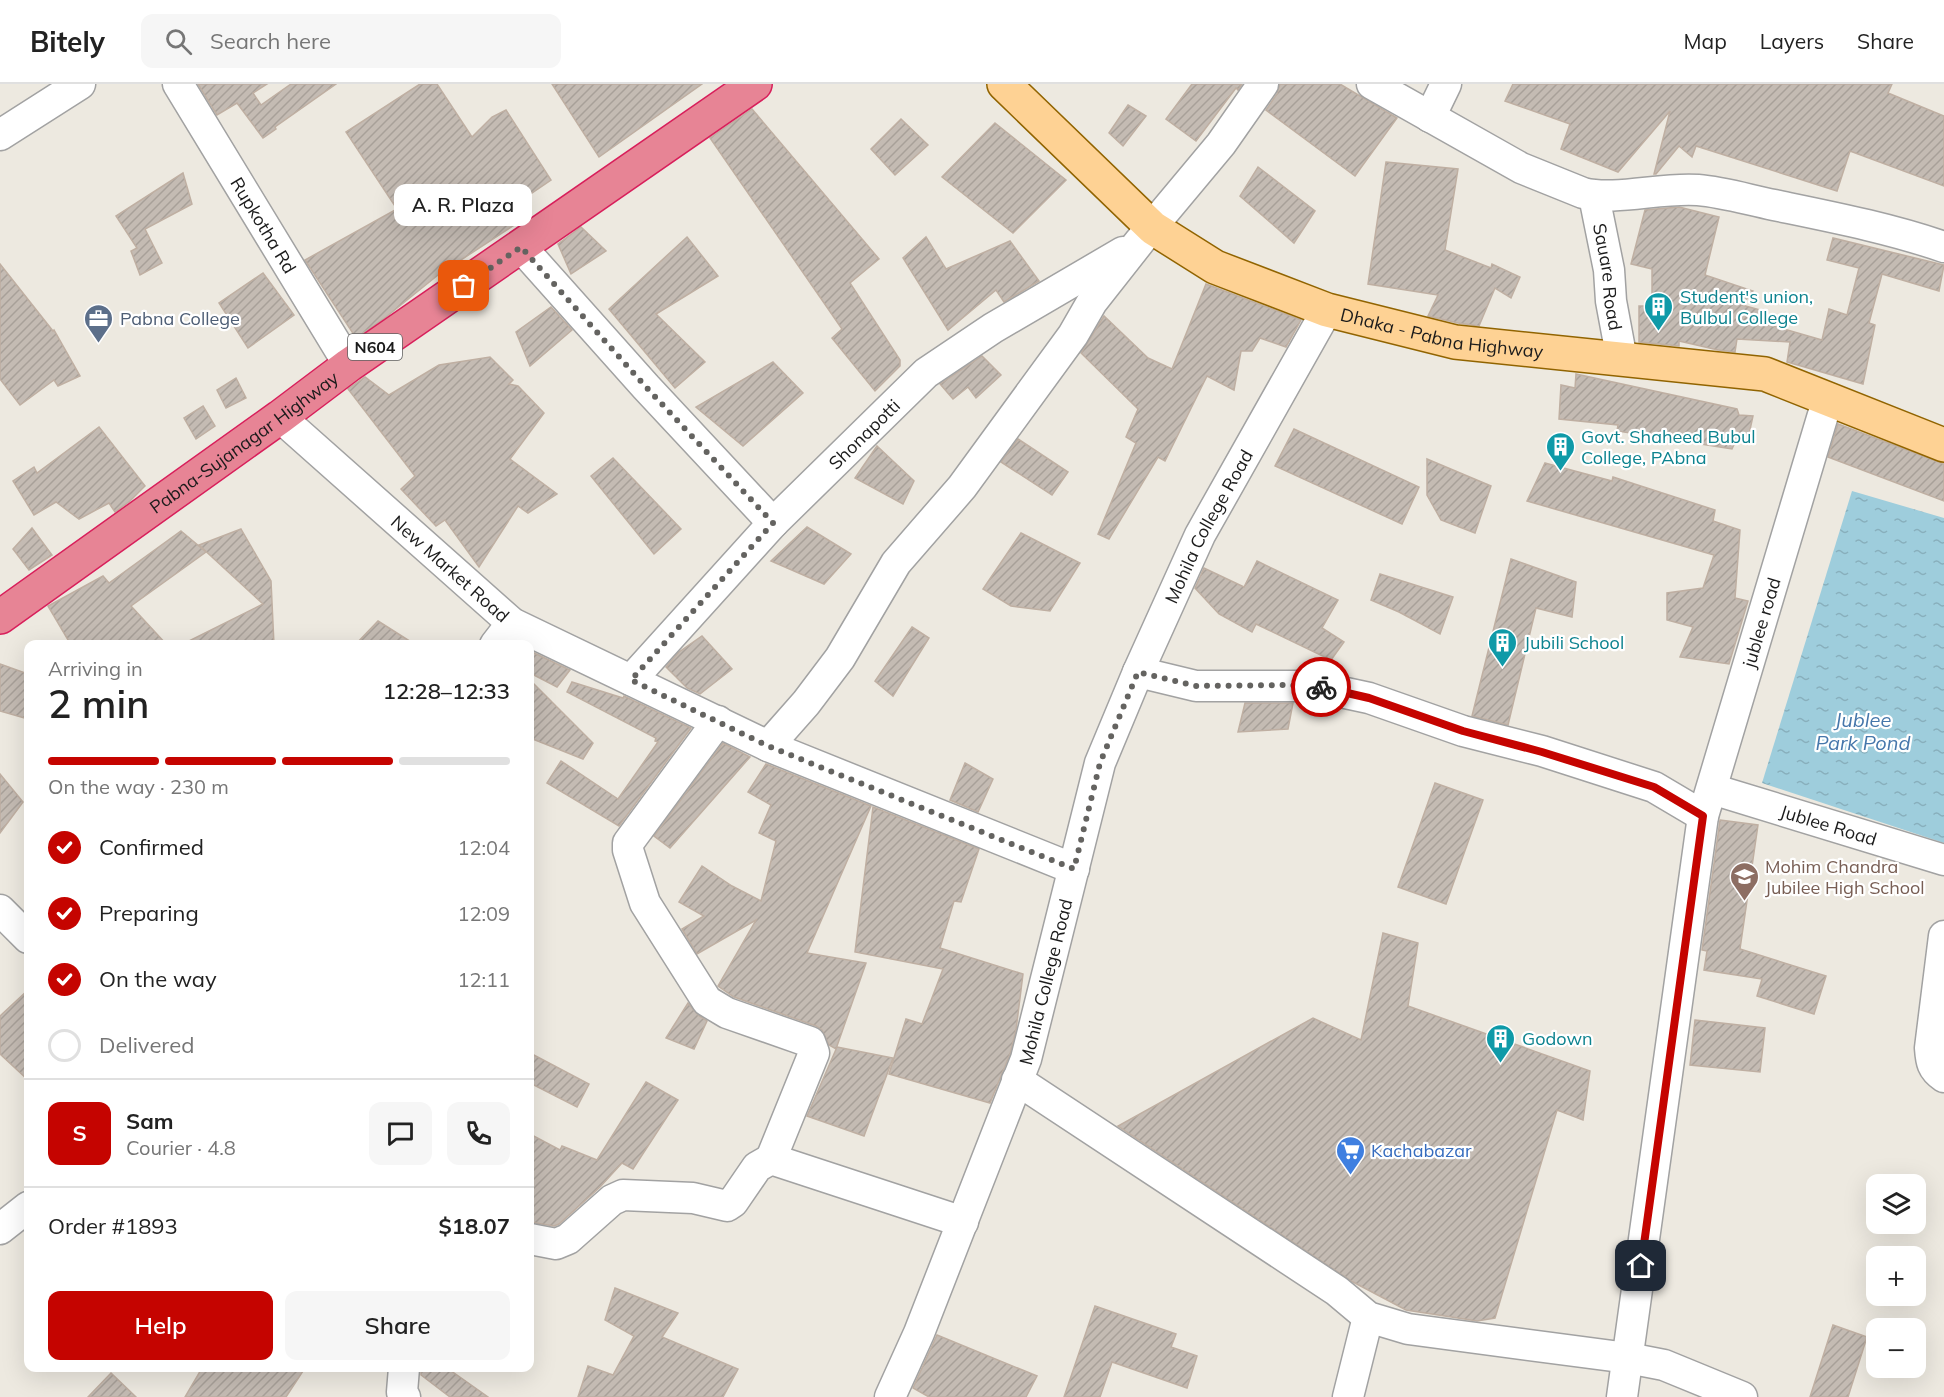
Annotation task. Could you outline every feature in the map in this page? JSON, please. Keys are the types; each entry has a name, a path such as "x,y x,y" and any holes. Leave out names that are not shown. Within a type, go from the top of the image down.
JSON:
{"highway":[{"name":"Pabna-Sujanagar Highway","path":"0,618 349,365 755,84"}],"main road":[{"name":"Dhaka - Pabna Highway","path":"1004,84 1146,234 1215,267 1327,310 1455,342 1765,374 1944,445"}],"street":[{"path":"0,135 80,84"},
{"name":"Rupkotha Rd","path":"178,84 349,365"},
{"path":"768,746 806,704 840,657 896,563 983,460 1073,335 1092,302 1221,144 1263,84"},
{"path":"1372,84 1521,168 1583,193 1594,196 1658,190 1698,190 1839,218 1908,235 1944,247"},
{"path":"1430,117 1446,84"},
{"name":"Sauare Road","path":"1594,196 1610,270 1611,301 1622,360"},
{"name":"Shonapotti","path":"631,680 773,523 926,373 993,328 1146,234"},
{"path":"521,247 646,387 773,523"},
{"name":"Mohila College Road","path":"890,1397 919,1333 1026,1059 1100,763 1200,535 1327,310"},
{"name":"jublee road","path":"1622,1397 1707,802 1828,398"},
{"name":"New Market Road","path":"280,417 503,634 520,640"},
{"name":"New Market Road","path":"534,645 631,680 768,746 1074,869"},
{"name":"Jublee Road","path":"1138,672 1196,686 1313,686 1369,698 1463,731 1542,752 1707,802 1944,860"},
{"path":"534,1240 556,1244 568,1239 612,1200 623,1195 693,1198 727,1206 733,1202 757,1167 771,1159 814,1053 810,1042 800,1037 727,1013 707,1001 645,903 628,850 628,843 718,722"},
{"path":"0,910 24,934"},
{"path":"1944,936 1930,1048 1931,1063 1935,1072 1944,1077"},
{"path":"1017,1080 1337,1291 1368,1317 1408,1329 1628,1358 1664,1365 1742,1397"},
{"path":"771,1159 963,1222"},
{"path":"0,1230 24,1210"},
{"path":"1347,1397 1368,1317"},
{"path":"404,1372 402,1392 405,1397"}],"water":[{"name":"Jublee Park Pond","path":"1852,491 1944,518 1944,843 1762,783"}],"building":[{"path":"198,84 267,84 253,93 261,105 291,84 336,84 263,138 237,103 217,115"},
{"path":"420,84 437,84 472,137 492,117 506,110 551,180 516,204 525,218 438,275 356,338 305,260 397,209 346,132"},
{"path":"552,84 702,84 599,157"},
{"path":"1192,84 1242,84 1238,90 1236,88 1196,141 1166,119"},
{"path":"1280,84 1340,84 1397,118 1355,176 1266,110 1277,94"},
{"path":"1513,84 1892,84 1888,93 1944,116 1944,186 1850,151 1837,191 1696,146 1692,157 1679,146 1654,174 1670,111 1618,172 1561,149 1570,124 1505,101"},
{"path":"1128,105 1146,116 1123,146 1109,133"},
{"path":"752,109 879,259 850,283 900,360 900,366 875,391 832,338 842,329 710,138"},
{"path":"901,119 928,145 895,175 871,149"},
{"path":"995,123 1066,180 1013,233 942,177"},
{"path":"1386,162 1458,169 1445,250 1491,268 1492,264 1520,277 1511,298 1495,288 1479,326 1428,316 1438,295 1368,284"},
{"path":"1258,167 1315,211 1294,243 1240,196"},
{"path":"183,173 192,204 145,229 162,263 140,275 131,251 137,248 116,216"},
{"path":"1679,207 1719,217 1705,275 1753,291 1742,305 1764,311 1763,323 1822,340 1829,309 1847,315 1859,268 1827,260 1833,238 1944,265 1939,291 1882,274 1869,323 1875,325 1863,384 1787,362 1790,342 1737,339 1735,352 1679,341 1679,346 1639,342 1639,306 1652,306 1652,269 1631,264 1645,210"},
{"path":"581,227 606,251 571,274 558,244"},
{"path":"687,237 718,276 656,314 705,362 675,388 609,309"},
{"path":"926,237 946,269 1010,241 1039,281 1004,302 996,290 948,330 903,258"},
{"path":"0,264 54,330 80,376 58,386 54,380 20,405 0,379"},
{"path":"263,273 294,315 248,348 219,303"},
{"path":"1206,284 1301,320 1286,347 1260,338 1252,351 1241,351 1234,390 1207,376 1165,461 1158,457 1109,539 1098,534 1136,443 1126,437 1138,409 1081,353 1104,316 1148,358 1172,369"},
{"path":"551,307 572,330 530,366 516,332"},
{"path":"982,356 1001,375 976,398 968,387 953,399 940,384"},
{"path":"490,357 513,380 509,384 518,386 544,413 510,459 557,494 528,513 518,506 479,567 445,520 436,526 401,489 415,476 348,389 365,377 389,395 439,365"},
{"path":"773,362 803,393 743,446 696,407"},
{"path":"1576,374 1737,409 1739,415 1753,416 1748,439 1736,440 1732,449 1617,431 1618,425 1559,419 1561,385 1575,388"},
{"path":"236,378 246,398 226,408 217,390"},
{"path":"203,406 215,426 196,439 184,418"},
{"path":"1838,424 1944,464 1944,501 1828,457"},
{"path":"99,427 145,486 115,512 109,503 79,519 56,502 34,515 13,481 34,467 37,473"},
{"path":"1294,429 1419,487 1402,524 1275,466"},
{"path":"1018,439 1068,472 1052,495 1001,462"},
{"path":"877,446 914,481 903,504 855,478"},
{"path":"613,458 681,529 654,554 591,476"},
{"path":"1427,459 1491,486 1475,533 1441,520 1427,495"},
{"path":"1545,463 1612,481 1613,477 1715,510 1713,521 1740,530 1735,598 1748,601 1729,664 1680,657 1693,627 1667,620 1667,593 1703,588 1714,555 1527,501"},
{"path":"807,527 851,554 824,584 771,561"},
{"path":"32,528 52,555 29,570 13,549"},
{"path":"241,529 271,581 274,640 191,640 263,604 199,545"},
{"path":"181,531 206,552 131,606 162,640 68,640 48,606 103,576 109,583"},
{"path":"1021,533 1080,563 1050,611 1011,606 983,589"},
{"name":"Jubili School","path":"1511,559 1576,582 1572,617 1536,608 1508,725 1472,716"},
{"path":"1257,561 1338,600 1322,628 1344,642 1331,660 1256,624 1252,632 1219,614 1195,588 1204,568 1244,587"},
{"path":"1380,574 1453,597 1440,634 1371,600"},
{"path":"378,621 408,640 360,640"},
{"path":"912,627 929,638 893,696 875,681"},
{"path":"702,636 732,669 700,694 687,688 666,667 679,652"},
{"path":"534,653 570,670 557,687 534,675"},
{"path":"0,664 24,673 24,718 0,711"},
{"path":"572,682 623,698 624,696 691,728 619,826 547,783 561,761 618,799 658,742 655,741 656,738 567,692"},
{"path":"534,684 593,743 583,759 534,740"},
{"path":"1245,703 1293,703 1288,729 1238,732"},
{"path":"723,743 750,757 670,848 654,836"},
{"path":"965,763 993,779 978,812 950,800"},
{"path":"766,764 871,806 807,953 866,963 836,1049 829,1045 822,1030 816,1026 734,997 718,986 756,920 697,954 682,929 704,916 679,902 702,866 732,886 761,901 776,841 759,833 771,805 748,792"},
{"path":"0,774 23,802 0,833"},
{"path":"1435,783 1483,800 1446,904 1398,887"},
{"path":"873,807 979,849 961,902 954,901 940,948 1023,974 1016,1030 1010,1054 990,1103 889,1074 906,1019 922,1024 943,969 855,952"},
{"path":"1720,820 1758,825 1740,949 1826,976 1814,1014 1757,996 1762,979 1704,970 1707,951 1702,950"},
{"path":"1383,933 1418,943 1408,1006 1590,1071 1583,1120 1557,1110 1495,1318 1477,1321 1406,1310 1353,1282 1118,1126 1313,1018 1361,1040"},
{"path":"24,994 24,1076 0,1054 0,1016"},
{"path":"688,1003 698,1015 707,1021 694,1049 666,1038"},
{"path":"1695,1020 1765,1028 1760,1072 1690,1065"},
{"path":"837,1047 893,1058 864,1136 807,1116"},
{"path":"534,1055 589,1084 577,1107 534,1085"},
{"path":"646,1082 678,1100 633,1169 622,1163 600,1187 559,1224 554,1226 534,1223 534,1136 560,1150 562,1146 597,1160"},
{"path":"615,1288 678,1313 662,1337 738,1369 723,1397 578,1397 588,1366 613,1375 634,1336 605,1320"},
{"path":"1095,1306 1176,1334 1171,1347 1197,1356 1187,1388 1112,1362 1100,1397 1064,1397"},
{"path":"1833,1325 1866,1337 1848,1397 1810,1397"},
{"path":"937,1335 1037,1376 1026,1397 929,1397 913,1388"},
{"path":"200,1372 302,1372 286,1397 185,1397"},
{"path":"421,1372 453,1372 488,1397 450,1397 421,1375"},
{"path":"111,1373 136,1397 88,1397"}],"way so far":[{"path":"464,286 521,247 646,387 773,523 631,680 768,746 1074,869 1100,763 1138,672 1196,686 1321,687"}],"place":[{"name":"A. R. Plaza","path":"464,286"},
{"name":"Student's union, Bulbul College","path":"1659,332"},
{"name":"Pabna College","path":"99,344"},
{"name":"Govt. Shaheed Bubul College, PAbna","path":"1560,472"},
{"name":"Jubili School","path":"1503,668"},
{"name":"Mohim Chandra Jubilee High School","path":"1744,902"},
{"name":"Godown","path":"1501,1064"},
{"name":"Kachabazar","path":"1350,1176"}],"route":[{"path":"1321,687 1369,698 1463,731 1542,752 1654,787 1703,816 1641,1266"}]}
